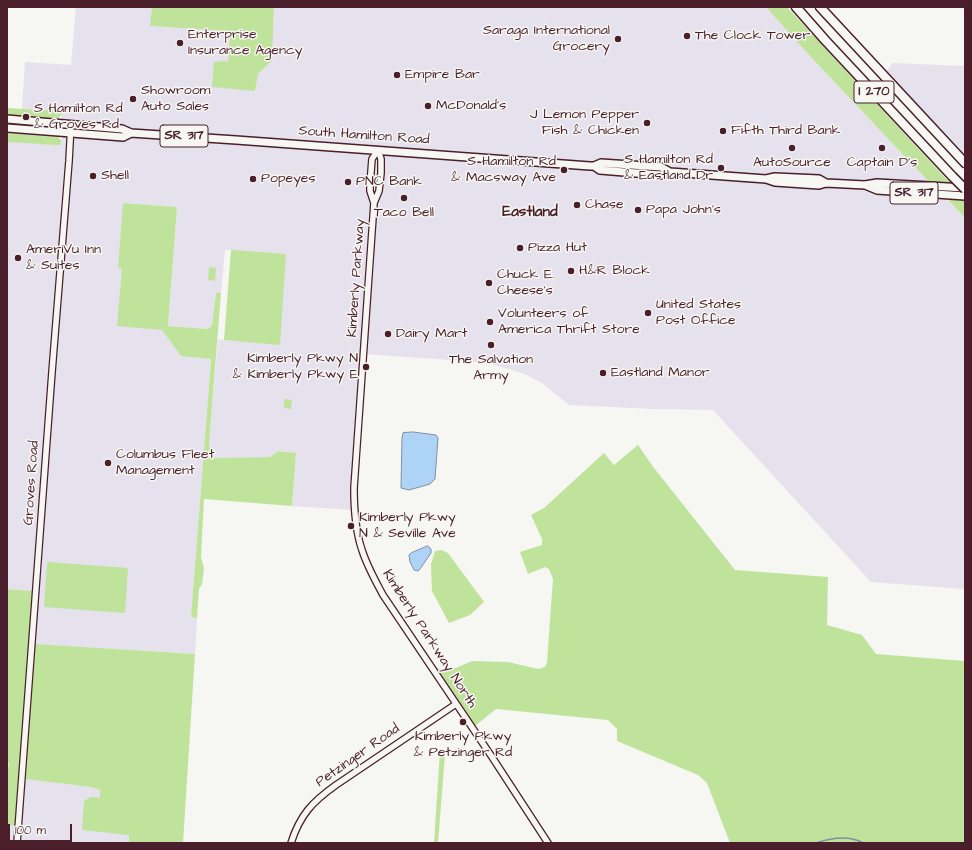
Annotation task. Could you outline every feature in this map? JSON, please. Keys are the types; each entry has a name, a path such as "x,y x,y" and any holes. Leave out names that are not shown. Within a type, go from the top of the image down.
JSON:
{"highway":[{"name":"I 270","path":"796,7 824,40 965,189"},
{"name":"I 270","path":"820,7 965,162"}],"main road":[{"name":"South Hamilton Road","path":"7,119 122,129 131,133 594,166 601,163 653,166 660,167 670,172 766,179 775,177 819,179 826,183 864,185 877,183 965,189"},
{"name":"South Hamilton Road","path":"7,128 123,137 131,133"},
{"name":"South Hamilton Road","path":"864,185 877,190 965,196"}],"street":[{"name":"Groves Road","path":"17,843 71,124"},
{"name":"Kimberly Parkway","path":"374,204 370,191 370,184 372,160 378,150"},
{"name":"Kimberly Parkway","path":"363,354 374,204 379,192 381,173 381,160 378,150"},
{"name":"Kimberly Parkway North","path":"363,354 354,506 360,544 369,568 383,595 548,843"},
{"name":"Petzinger Road","path":"291,843 294,832 301,818 316,799 456,704"}],"shaded area":[{"path":"76,7 152,7 151,26 228,31 230,34 228,61 255,91 258,74 272,61 274,7 766,7 808,54 965,218 965,589 871,582 713,410 569,405 542,383 525,374 491,364 363,354 354,510 292,506 296,453 278,451 270,457 212,458 209,444 218,339 280,344 231,250 225,250 221,293 216,293 212,325 208,329 168,326 177,207 124,203 118,268 122,268 162,330 181,356 211,359 191,617 197,618 195,654 29,644 33,591 7,589 7,142 60,145 62,141 61,112 22,109 25,62 71,65"},
{"path":"893,63 965,66 965,155 886,72"},
{"path":"19,778 91,787 100,790 100,798 129,835 129,843 7,843 7,825 16,825"}],"green space":[{"path":"152,7 274,7 272,61 258,74 255,91 212,87 214,62 228,61 230,34 228,31 150,26"},
{"path":"766,7 787,7 951,184 929,182 808,54"},
{"path":"7,108 61,111 62,114 58,119 7,115"},
{"path":"7,133 58,137 62,141 60,145 7,142"},
{"path":"947,199 965,200 965,218"},
{"path":"123,203 177,207 168,326 208,329 212,325 216,293 221,293 209,444 212,458 270,457 278,451 296,453 292,506 204,499 201,557 204,568 202,584 199,589 197,618 191,617 211,359 181,356 162,330 117,326 122,269 118,268"},
{"path":"231,250 286,254 280,345 224,340"},
{"path":"210,267 216,268 215,281 208,280"},
{"path":"285,399 292,400 291,409 284,408"},
{"path":"638,445 654,468 735,570 828,577 827,625 862,635 876,654 965,661 965,843 730,843 707,783 698,775 617,741 617,729 608,720 496,709 475,726 437,669 456,668 472,661 508,662 538,669 545,667 547,662 553,579 549,569 545,567 528,574 520,552 542,545 542,539 531,515 544,508 604,453 614,465"},
{"path":"442,550 448,553 484,602 470,615 449,623 432,591 431,564 435,551"},
{"path":"47,562 128,568 125,613 44,607"},
{"path":"7,589 33,591 16,825 7,825 7,775 9,763 7,763"},
{"path":"35,644 195,654 183,843 129,843 129,835 82,830 84,801 91,797 100,798 100,790 91,787 25,779"},
{"path":"440,751 445,754 438,843 434,843"}],"water":[{"path":"413,432 436,435 438,438 435,479 430,484 409,490 401,488 402,438 403,433"},
{"path":"428,546 431,549 431,553 418,571 414,570 410,562 409,555"}],"waterway":[{"path":"816,843 840,838 858,840 863,843"}],"place":[{"name":"The Clock Tower","path":"687,36"},
{"name":"Saraga International Grocery","path":"618,39"},
{"name":"Enterprise Insurance Agency","path":"180,43"},
{"name":"Empire Bar","path":"397,75"},
{"name":"Showroom Auto Sales","path":"133,99"},
{"name":"McDonald's","path":"428,106"},
{"name":"S Hamilton Rd & Groves Rd","path":"26,117"},
{"name":"J Lemon Pepper Fish & Chicken","path":"647,123"},
{"name":"Fifth Third Bank","path":"723,131"},
{"name":"AutoSource","path":"792,148"},
{"name":"Captain D's","path":"882,148"},
{"name":"S Hamilton Rd & Eastland Dr","path":"721,168"},
{"name":"S Hamilton Rd & Macsway Ave","path":"564,170"},
{"name":"Shell","path":"93,176"},
{"name":"Popeyes","path":"253,179"},
{"name":"PNC Bank","path":"348,182"},
{"name":"Taco Bell","path":"404,198"},
{"name":"Chase","path":"577,205"},
{"name":"Papa John's","path":"638,210"},
{"name":"Pizza Hut","path":"520,248"},
{"name":"AmeriVu Inn & Suites","path":"18,258"},
{"name":"H&R Block","path":"571,271"},
{"name":"Chuck E. Cheese's","path":"489,283"},
{"name":"United States Post Office","path":"648,313"},
{"name":"Volunteers of America Thrift Store","path":"490,322"},
{"name":"Dairy Mart","path":"388,334"},
{"name":"The Salvation Army","path":"491,345"},
{"name":"Kimberly Pkwy N & Kimberly Pkwy E","path":"366,367"},
{"name":"Eastland Manor","path":"603,373"},
{"name":"Columbus Fleet Management","path":"108,463"},
{"name":"Kimberly Pkwy N & Seville Ave","path":"351,526"},
{"name":"Kimberly Pkwy & Petzinger Rd","path":"463,722"}],"district":[{"name":"Eastland","path":"530,213"}]}
